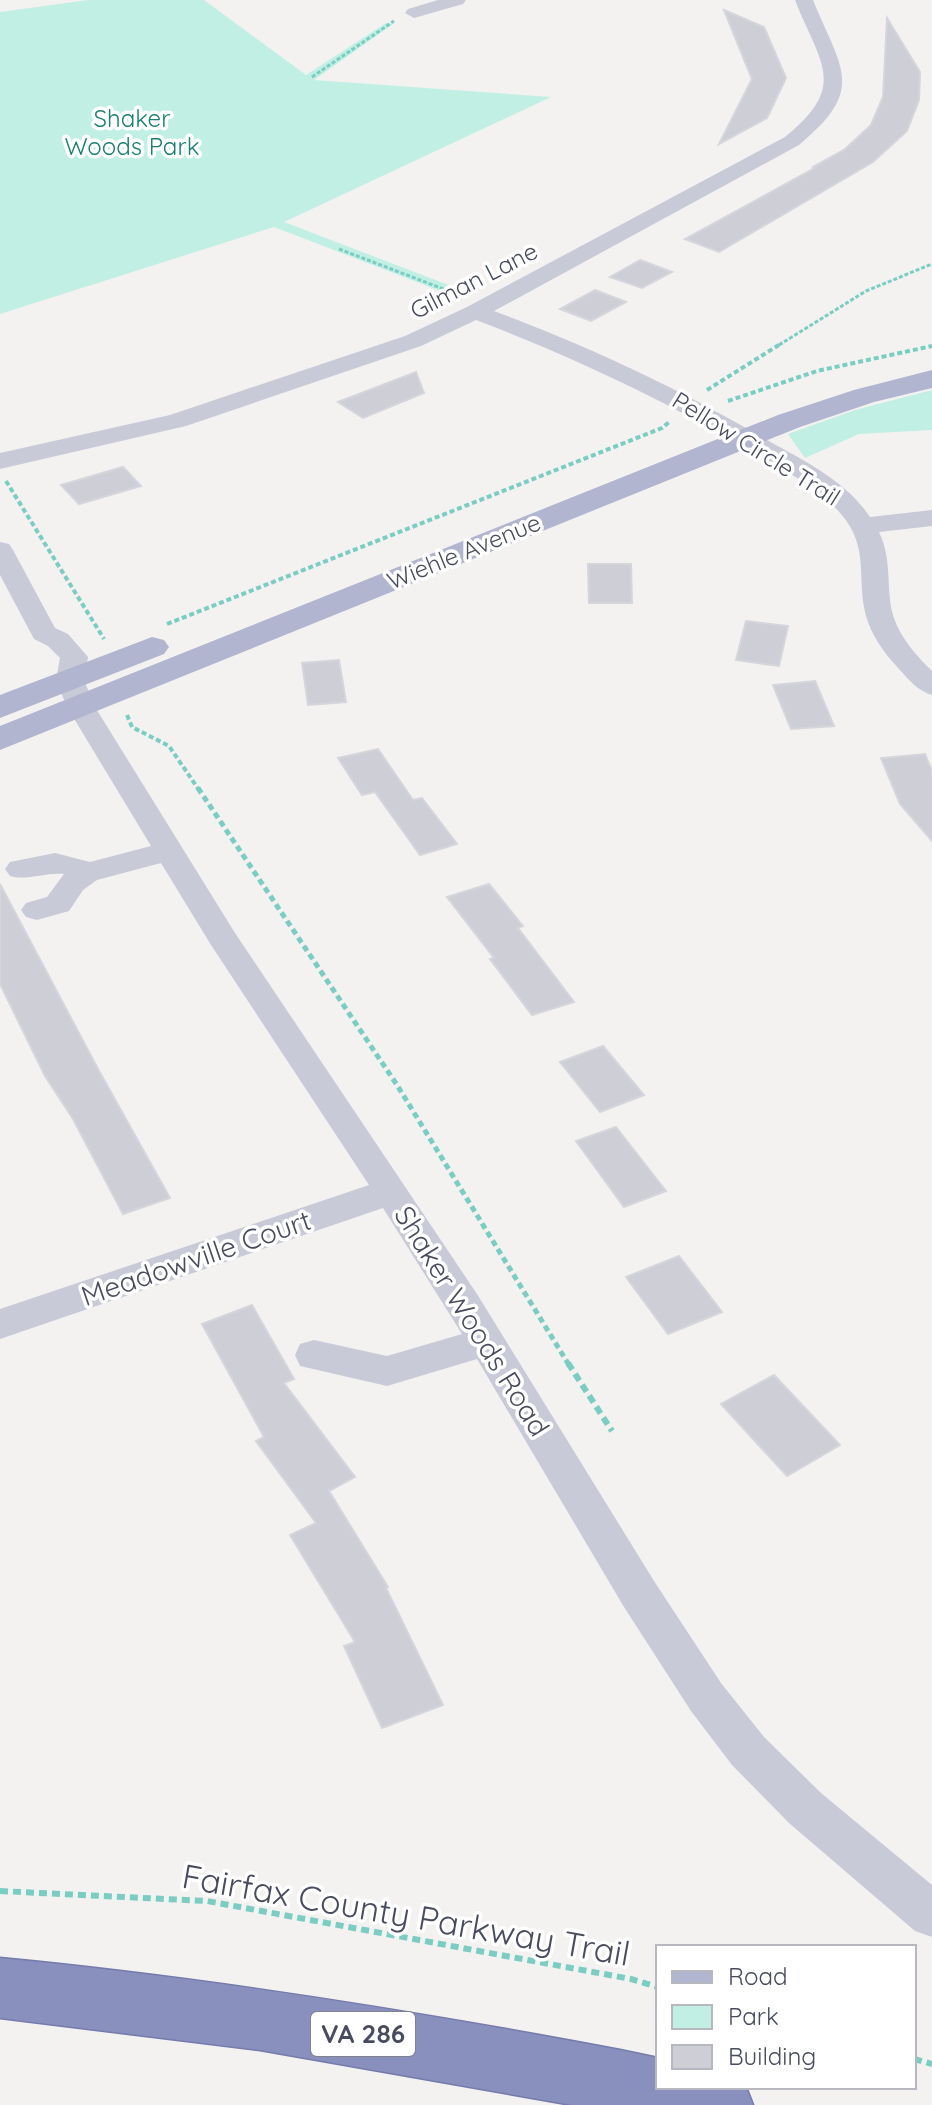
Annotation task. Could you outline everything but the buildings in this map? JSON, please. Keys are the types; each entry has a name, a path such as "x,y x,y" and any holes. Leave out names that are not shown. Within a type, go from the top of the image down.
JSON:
{"highway":[{"name":"VA 286","path":"0,1988 161,2003 391,2038 671,2092 721,2105"}],"main road":[{"name":"Wiehle Avenue","path":"0,739 76,693 729,421 827,382 932,358"},
{"name":"Wiehle Avenue","path":"729,421 825,408 932,379"},
{"name":"Wiehle Avenue","path":"0,707 76,693"}],"street":[{"path":"414,13 457,0"},
{"name":"Gilman Lane","path":"0,461 177,421 413,341 480,309 696,194 811,127 825,112 835,86 834,70 804,0"},
{"name":"Pellow Circle Trail","path":"480,309 729,421 835,493 862,526 876,563 879,614 889,638 932,686"},
{"path":"862,526 932,518"},
{"name":"Shaker Woods Road","path":"0,550 44,633 38,650 48,667 76,693 222,938 392,1191 639,1594 715,1709 748,1751 805,1808 932,1915"},
{"path":"37,910 58,904 72,883 86,873 170,851"},
{"path":"21,869 45,863 66,863 86,873"},
{"name":"Meadowville Court","path":"0,1324 392,1191"},
{"path":"314,1355 387,1371 419,1364 486,1341"}],"path":[{"path":"312,77 391,23 414,13"},
{"path":"339,249 480,309"},
{"path":"701,393 866,291 932,264"},
{"path":"729,421 817,371 932,346"},
{"path":"158,628 662,428 671,420 677,421"},
{"path":"0,473 103,633 104,644 116,642"},
{"path":"127,710 132,727 169,746 287,919 397,1085 516,1283 612,1431"},
{"name":"Fairfax County Parkway Trail","path":"0,1891 207,1901 631,1979 656,1986"}],"green space":[{"name":"Shaker Woods Park","path":"88,0 204,0 306,75 386,23 393,24 314,80 551,97 284,222 472,294 461,299 274,227 0,314 0,12"},
{"path":"932,390 932,430 859,434 805,458 788,434 855,410"}]}
